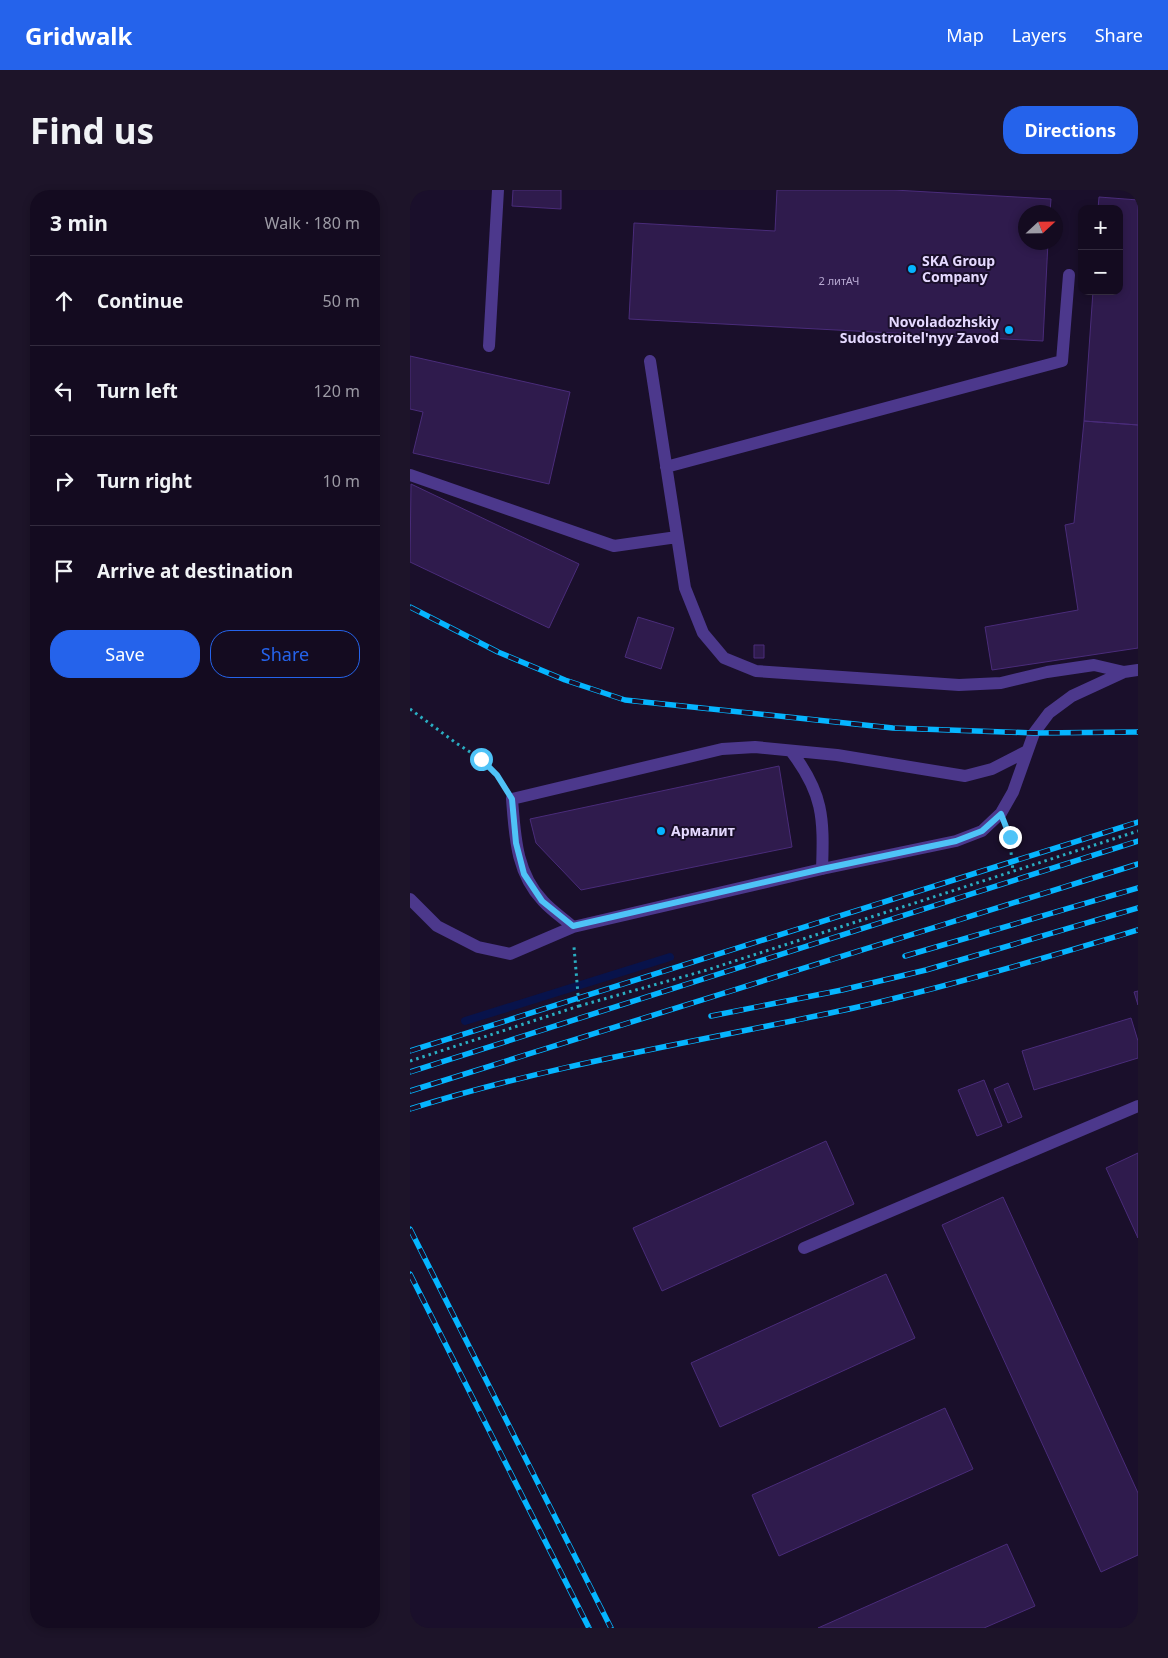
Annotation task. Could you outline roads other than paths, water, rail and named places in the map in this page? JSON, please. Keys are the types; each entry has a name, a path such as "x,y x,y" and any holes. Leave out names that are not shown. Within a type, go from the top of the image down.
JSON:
{"lane":[{"path":"489,346 498,190"},
{"path":"666,467 1062,361 1069,275"},
{"path":"650,361 685,588 703,634 724,658 756,671 960,685 1001,683 1047,672 1094,665 1124,672"},
{"path":"410,475 614,546 677,537"},
{"path":"410,899 437,926 478,947 510,954 573,926 822,869 956,841 982,831 1001,814 1013,792 1034,733 1050,713 1072,696 1124,672 1138,670"},
{"path":"573,926 542,901 524,874 516,843 512,799 722,750 755,747 791,750 837,755 965,776 992,769 1027,751"},
{"path":"791,750 806,770 819,799 824,830 822,869"},
{"path":"804,1248 1138,1106"}],"waterway":[{"path":"465,1021 670,957"}],"railway":[{"path":"410,607 498,652 565,680 625,700 893,728 1034,733 1138,732"},
{"path":"410,1051 1138,822"},
{"path":"410,1072 1138,841"},
{"path":"410,1091 1138,864"},
{"path":"905,956 1138,888"},
{"path":"711,1016 842,990 926,970 1138,908"},
{"path":"410,1109 521,1078 577,1065 894,999 999,971 1138,930"},
{"path":"410,1229 611,1628"},
{"path":"410,1274 589,1628"}],"place":[{"name":"SKA Group Company","path":"912,269"},
{"name":"Novoladozhskiy Sudostroitel'nyy Zavod","path":"1009,330"},
{"name":"Армалит","path":"661,831"}]}
